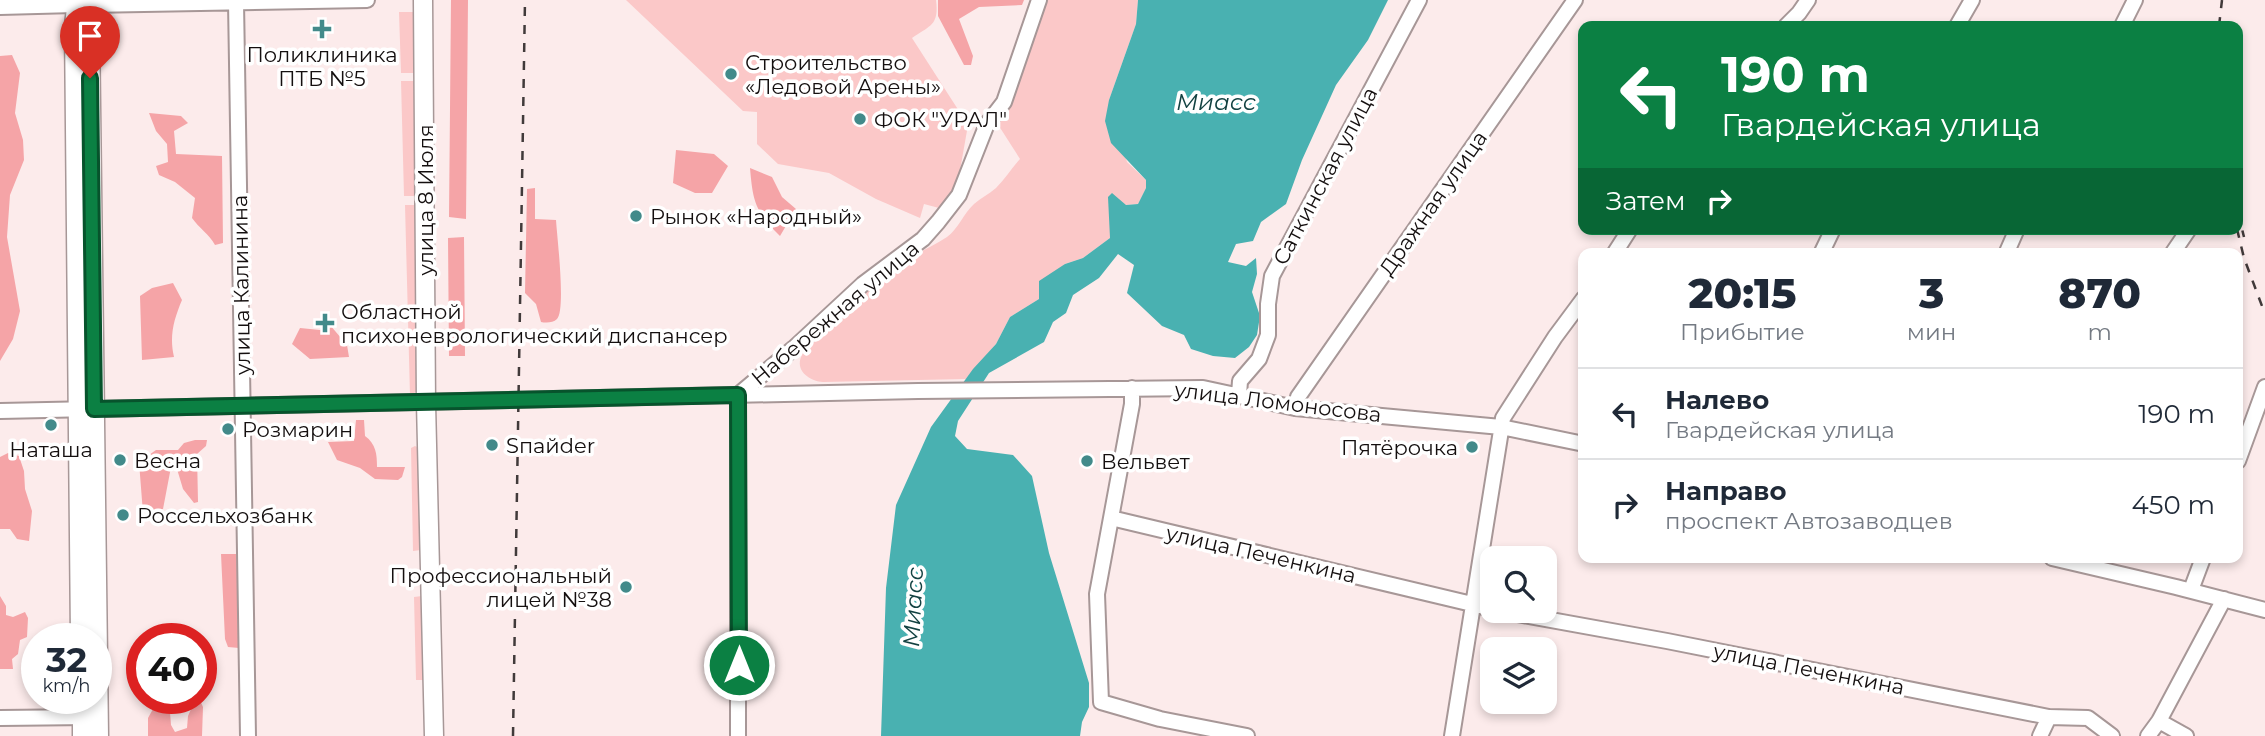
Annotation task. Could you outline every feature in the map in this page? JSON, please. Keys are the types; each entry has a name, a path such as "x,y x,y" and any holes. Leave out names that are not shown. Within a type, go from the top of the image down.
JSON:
{"main road":[{"name":"улица 8 Июля","path":"423,0 426,403 434,736"},
{"path":"82,3 74,38 86,409 90,717 82,736"},
{"path":"80,623 86,409"},
{"path":"89,714 99,736"}],"street":[{"path":"0,7 82,3 367,0"},
{"name":"Набережная улица","path":"738,736 738,395 863,284 923,239 959,195 987,124 1004,102 1039,0"},
{"name":"Саткинская улица","path":"1239,395 1240,381 1259,359 1268,335 1272,276 1419,0"},
{"name":"Дражная улица","path":"1296,408 1298,397 1574,0"},
{"path":"1794,21 1808,0"},
{"path":"1960,21 1972,0"},
{"path":"2124,21 2134,0"},
{"name":"улица Калинина","path":"236,2 248,736"},
{"path":"1452,736 1503,418 1540,359 1578,306"},
{"path":"2243,447 2265,387"},
{"path":"1132,388 1132,404 1097,594 1101,702 1160,719 1247,736"},
{"name":"улица Ломоносова","path":"0,411 919,391 1203,388 1296,408 1501,427 1578,443"},
{"name":"улица Печенкина","path":"1111,518 1480,607"},
{"path":"2078,563 2265,610"},
{"path":"2191,590 2201,563"},
{"path":"2148,736 2159,722 2224,599"},
{"name":"улица Печенкина","path":"1557,621 2049,717 2088,718 2112,736"},
{"path":"0,718 90,717"},
{"path":"2040,736 2049,717"},
{"path":"2159,722 2186,736"}],"shaded area":[{"path":"451,0 468,0 466,219 449,217"},
{"name":"ФОК \"УРАЛ\"","path":"626,0 936,0 935,20 912,38 968,125 956,193 950,193 939,208 924,204 920,218 876,199 829,173 778,164 757,144 757,112 743,111"},
{"path":"938,0 1024,0 1022,5 979,7 959,19 973,56 971,65 964,65 938,16"},
{"path":"1046,0 1138,0 1136,24 1109,100 1127,162 1146,180 1146,188 1138,204 1126,205 1110,238 1083,258 1065,264 1039,299 1010,317 996,344 966,379 823,382 808,377 801,370 800,360 819,335 905,261 951,234 970,208 996,188 1020,159 997,123 1011,106"},
{"path":"399,12 413,12 414,73 401,73"},
{"path":"12,55 20,73 15,113 23,140 24,160 10,195 7,237 20,311 13,339 0,361 0,56"},
{"path":"401,81 414,81 415,196 404,196"},
{"path":"149,113 181,116 188,123 174,131 176,154 222,156 223,243 215,245 192,218 195,198 175,182 159,175 156,166 168,162 167,144 156,131"},
{"path":"676,150 714,154 728,166 712,193 695,193 673,183"},
{"path":"750,168 772,177 782,197 796,209 780,236 760,212 752,189"},
{"path":"535,188 535,219 556,220 561,302 557,319 549,322 541,322 536,304 525,293 527,189"},
{"path":"405,205 415,205 417,391 410,396"},
{"path":"464,237 465,356 449,356 448,238"},
{"path":"173,283 182,300 173,328 174,357 142,360 140,296 152,288"},
{"path":"330,325 347,345 349,357 310,359 292,344 300,328 320,330"},
{"path":"356,420 364,420 365,436 372,442 377,467 405,467 402,477 398,480 375,479 360,468 337,460 328,442 354,441"},
{"path":"207,440 206,446 197,454 198,502 194,503 183,489 177,469 171,467 163,509 143,513 139,462 156,450 178,450 184,443"},
{"path":"411,448 419,448 421,550 413,551"},
{"path":"8,453 19,456 24,471 25,489 32,511 29,541 17,539 10,529 0,529 0,457"},
{"path":"221,554 239,554 239,648 228,647 225,639"},
{"path":"0,596 6,606 6,615 13,617 25,612 28,618 28,623 21,623 21,640 18,654 12,659 13,669 0,669"},
{"path":"422,596 424,680 416,680 414,597"},
{"path":"150,714 170,714 175,732 187,728 188,716 203,714 202,736 148,736"}],"water":[{"name":"Миасс","path":"1138,0 1388,0 1368,40 1336,85 1302,160 1286,204 1261,222 1253,241 1236,244 1228,262 1246,266 1256,258 1257,274 1252,292 1260,316 1257,335 1249,347 1235,358 1213,356 1191,349 1184,335 1162,326 1127,293 1134,265 1118,254 1099,278 1073,295 1066,313 1053,322 1044,342 989,373 958,421 955,436 967,449 1013,455 1032,476 1049,553 1089,683 1089,707 1082,722 1080,736 881,736 886,588 896,505 931,427 973,369 996,344 1010,317 1039,299 1039,281 1065,264 1083,258 1110,238 1108,197 1112,193 1126,205 1138,204 1146,188 1146,180 1111,143 1105,121 1109,100 1136,24"}],"railway":[{"path":"513,736 525,0"},
{"path":"2220,21 2222,0"},
{"path":"2243,233 2244,237"},
{"path":"2238,235 2242,248"},
{"path":"2243,254 2265,314"}],"place":[{"name":"Поликлиника ПТБ №5","path":"322,29"},
{"name":"Строительство «Ледовой Арены»","path":"731,74"},
{"name":"ФОК \"УРАЛ\"","path":"860,119"},
{"name":"Рынок «Народный»","path":"636,216"},
{"name":"Областной психоневрологический диспансер","path":"325,323"},
{"name":"Наташа","path":"51,425"},
{"name":"Розмарин","path":"228,429"},
{"name":"Sпайder","path":"492,445"},
{"name":"Пятёрочка","path":"1472,447"},
{"name":"Весна","path":"120,460"},
{"name":"Вельвет","path":"1087,461"},
{"name":"Россельхозбанк","path":"123,515"},
{"name":"Профессиональный лицей №38","path":"626,587"}],"route":[{"path":"90,78 94,409 738,395 739,665"}]}
